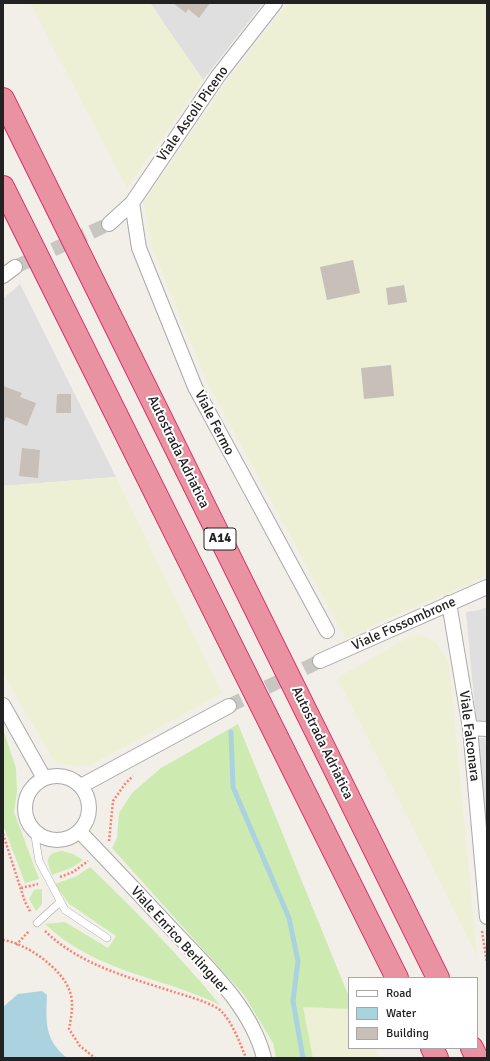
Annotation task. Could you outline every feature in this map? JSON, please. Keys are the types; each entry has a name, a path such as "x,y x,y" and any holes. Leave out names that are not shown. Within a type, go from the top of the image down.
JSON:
{"highway":[{"name":"Autostrada Adriatica","path":"3,99 438,977"},
{"name":"A14","path":"3,187 397,977"},
{"path":"432,1049 437,1058"},
{"path":"472,1049 477,1058"}],"street":[{"name":"Viale Ascoli Piceno","path":"109,224 132,203 218,76 275,3"},
{"name":"Viale Fermo","path":"132,203 139,248 195,387 327,631"},
{"path":"3,276 15,267"},
{"name":"Viale Fossombrone","path":"320,661 449,603 477,593 487,587"},
{"name":"Viale Falconara","path":"449,603 470,728 485,923"},
{"path":"3,705 44,778"},
{"path":"81,786 229,706"},
{"path":"470,728 487,729"},
{"path":"53,776 63,776 73,780 81,786 86,794 89,804 89,814 85,824 79,831 71,837 56,840 42,836 34,830 28,821 25,812 26,802 32,788 44,778 53,776"},
{"name":"Viale Enrico Berlinguer","path":"79,831 211,971 242,1010 260,1043 264,1058"}],"lane":[{"path":"34,830 39,861 65,910 107,938"},
{"path":"36,923 60,902"}],"path":[{"path":"21,888 49,882 73,872 99,852 111,840 110,821 113,801 125,784 136,773"},
{"path":"3,834 25,902 36,923 51,937 76,956 108,970 197,1000 221,1010 237,1036 247,1058"},
{"path":"16,945 36,923"},
{"path":"485,923 487,963"},
{"path":"3,940 34,952 57,971 70,992 72,1014 69,1029 80,1046 95,1058"}],"shaded area":[{"path":"150,3 263,3 203,80"},
{"path":"20,284 116,477 3,486 3,299"},
{"path":"487,607 487,721 476,720 466,612"},
{"path":"475,738 487,738 487,863"}],"green space":[{"path":"30,3 150,3 203,80 127,188"},
{"path":"288,3 487,3 487,574 472,583 382,621 346,639 207,382 151,245 144,202 226,82"},
{"path":"116,477 222,693 89,766 69,765 54,761 3,673 3,486"},
{"path":"422,635 436,642 449,662 477,956 337,678 407,638"},
{"path":"238,724 348,995 348,1009 303,1007 313,1058 276,1058 273,1043 244,995 112,848 117,838 119,813 132,793 161,768"},
{"path":"3,729 16,768 17,792 14,812 39,879 25,883 3,825"},
{"path":"62,851 73,854 83,860 73,867 52,875 48,858 56,852"},
{"path":"90,867 157,934 220,1005 197,995 129,972 85,953 64,940 45,924 65,922 108,948 116,936 68,903 55,884 77,876"},
{"path":"42,889 42,904 36,911 29,899 34,890"},
{"path":"303,1007 348,1009 348,1049 374,1049 379,1058 313,1058"}],"water":[{"path":"42,991 47,995 46,1014 50,1037 59,1051 67,1058 3,1058 3,1007 18,994"}],"building":[{"path":"173,3 210,3 199,18 188,9 186,13"},
{"path":"353,260 360,293 327,300 320,267"},
{"path":"404,285 407,302 388,305 386,288"},
{"path":"391,365 394,396 364,399 361,368"},
{"path":"3,386 22,393 20,397 36,403 27,426 6,417 3,425"},
{"path":"57,394 71,394 71,413 56,413"},
{"path":"22,448 40,450 38,478 19,476"}],"waterway":[{"path":"231,732 233,787 289,918 298,961 293,1001 303,1058"}],"tunnel":[{"path":"15,267 109,224"},
{"path":"229,706 320,661"}]}
